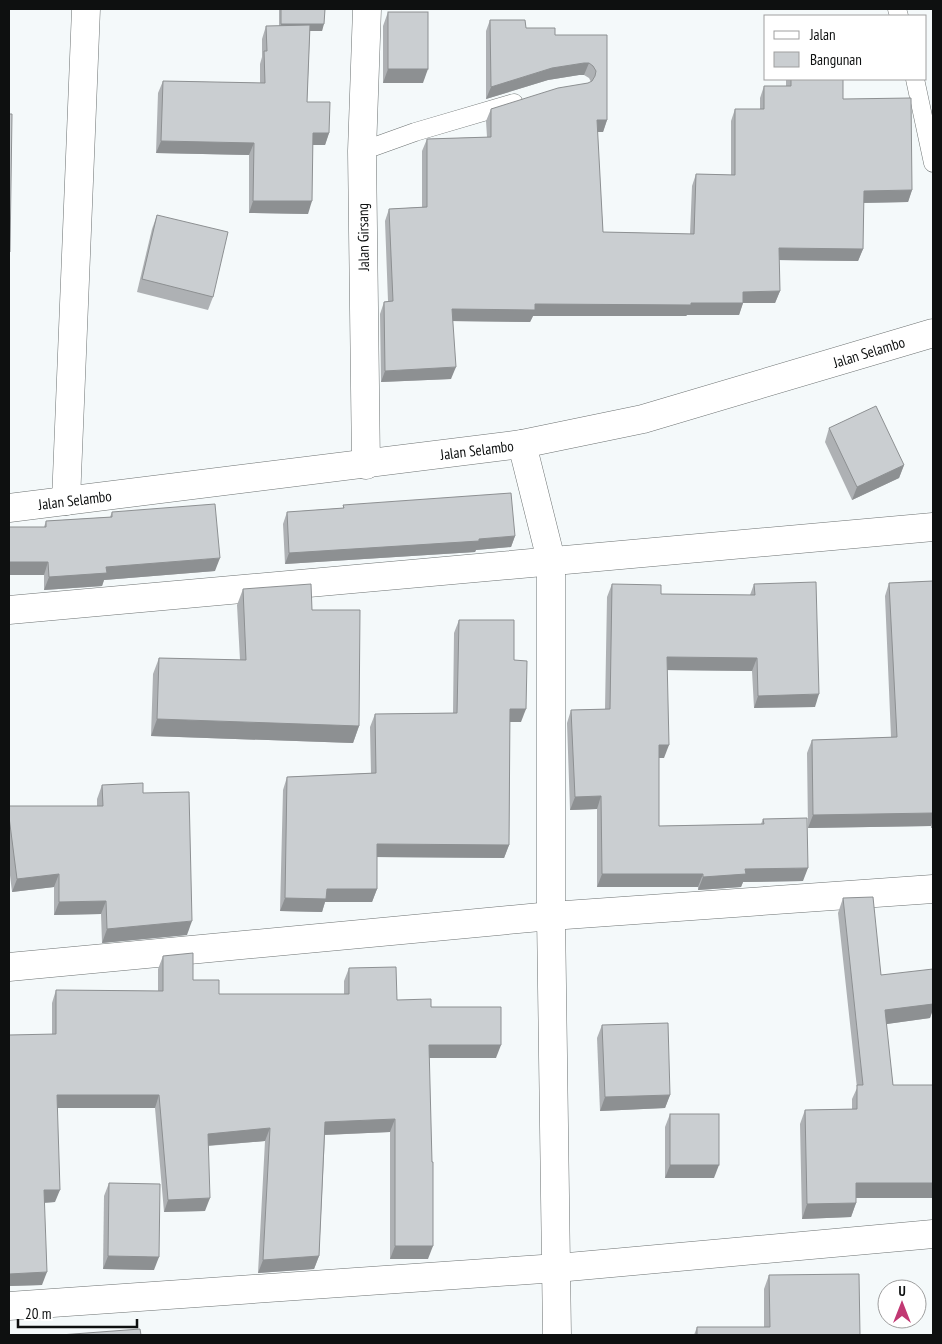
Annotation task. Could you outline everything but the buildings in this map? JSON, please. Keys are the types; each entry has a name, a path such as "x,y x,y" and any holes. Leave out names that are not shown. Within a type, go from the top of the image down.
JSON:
{"street":[{"path":"66,501 86,9"},
{"name":"Jalan Girsang","path":"366,464 362,151 367,9"},
{"name":"Jalan Selambo","path":"9,508 522,444 643,419 933,332"},
{"path":"522,444 551,560 551,916 557,1335"},
{"path":"9,610 933,527"},
{"path":"9,967 551,916 933,889"},
{"path":"9,1306 557,1268 933,1234"}],"lane":[{"path":"915,80 933,162"},
{"path":"362,151 415,132 526,99"}]}
